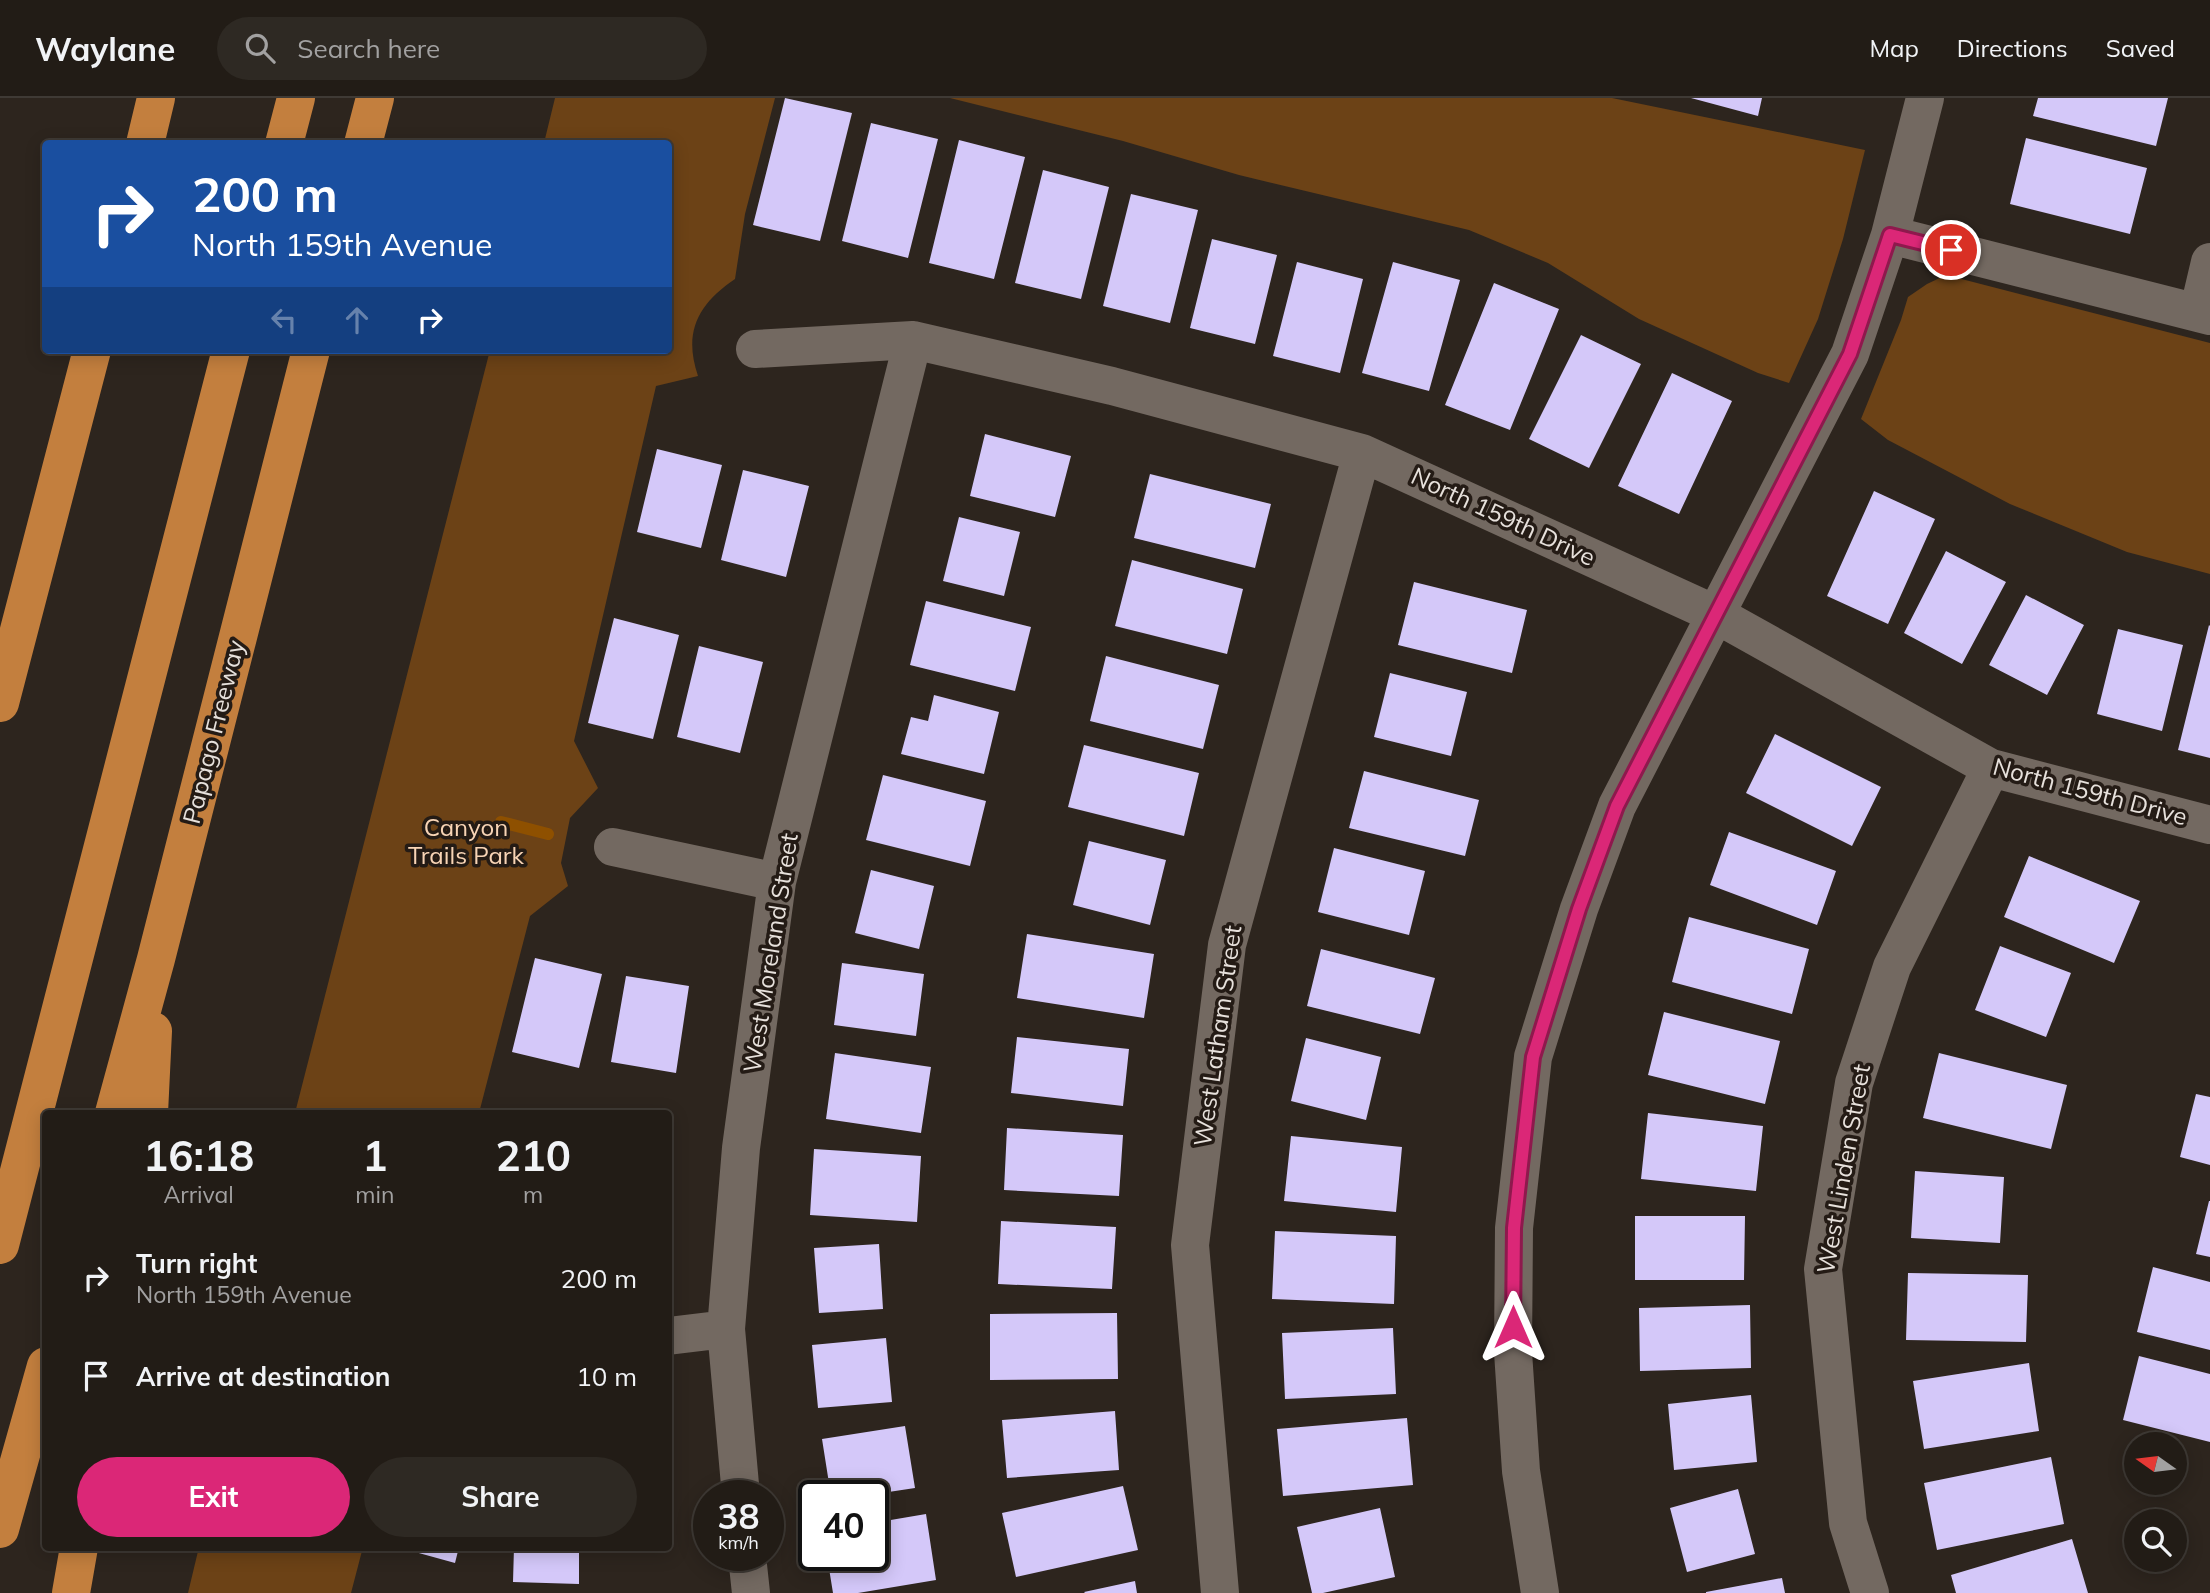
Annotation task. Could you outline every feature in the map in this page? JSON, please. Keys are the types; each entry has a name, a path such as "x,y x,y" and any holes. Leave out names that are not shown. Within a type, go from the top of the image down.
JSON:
{"highway":[{"path":"146,140 156,98"},
{"path":"285,140 296,98"},
{"path":"364,140 375,98"},
{"path":"0,704 91,354"},
{"path":"0,1245 230,354"},
{"name":"Papago Freeway","path":"115,1110 156,959 310,354"},
{"path":"0,651 30,595"},
{"path":"149,1110 156,959"},
{"path":"0,1530 42,1380"},
{"path":"71,1593 78,1551"}],"street":[{"path":"1540,1593 1521,1471 1513,1352 1514,1228 1533,1057 1579,909 1617,806 1850,354 1890,235 1924,98"},
{"path":"1890,235 2204,315 2210,262"},
{"name":"North 159th Drive","path":"755,349 913,340 1112,386 1362,453 1715,614 1990,768 2210,825"},
{"name":"West Moreland Street","path":"740,1480 726,1329 741,1148 777,882 913,340"},
{"name":"West Latham Street","path":"1220,1593 1189,1245 1227,945 1362,453"},
{"name":"West Linden Street","path":"1870,1593 1848,1523 1823,1269 1854,1083 1892,967 1990,768"},
{"path":"613,847 777,882"},
{"path":"672,1336 726,1329"},
{"path":"749,1571 751,1593"}],"green space":[{"name":"Canyon Trails Park","path":"555,98 775,98 745,214 735,279 703,309 693,333 692,346 698,376 656,386 574,741 598,788 570,818 561,863 568,886 530,916 480,1110 296,1110 489,354 672,354 672,140 545,140"},
{"path":"950,98 1612,98 1865,150 1843,239 1818,319 1789,383 1758,373 1639,319 1548,263 1469,230 1239,175 1123,141"},
{"path":"1946,275 2210,343 2210,574 2127,552 2010,504 1888,440 1861,419 1908,297"},
{"path":"198,1551 362,1551 351,1593 188,1593"}],"building":[{"path":"785,98 852,113 820,241 753,225"},
{"path":"1691,98 1762,98 1758,116"},
{"path":"2038,98 2168,98 2156,146 2033,116"},
{"path":"871,123 938,139 908,258 842,241"},
{"path":"2026,138 2147,168 2130,234 2010,204"},
{"path":"959,140 1025,157 994,279 929,263"},
{"path":"1043,170 1109,187 1081,299 1015,283"},
{"path":"1131,194 1198,210 1170,323 1103,306"},
{"path":"1212,239 1277,255 1255,344 1190,328"},
{"path":"1297,262 1363,279 1340,373 1273,356"},
{"path":"1393,262 1460,280 1429,391 1362,373"},
{"path":"1494,283 1559,309 1510,430 1445,405"},
{"path":"1581,335 1641,364 1589,468 1529,439"},
{"path":"1672,373 1732,401 1679,514 1618,486"},
{"path":"985,434 1071,456 1055,517 970,496"},
{"path":"657,449 722,465 701,548 637,532"},
{"path":"743,470 809,486 786,577 721,560"},
{"path":"1150,474 1271,504 1255,568 1134,538"},
{"path":"1874,491 1935,519 1888,624 1827,596"},
{"path":"959,517 1020,532 1004,596 943,581"},
{"path":"1946,551 2006,582 1962,664 1904,633"},
{"path":"1132,560 1243,589 1227,654 1115,626"},
{"path":"1414,582 1527,610 1512,673 1398,645"},
{"path":"2026,595 2084,625 2047,695 1989,665"},
{"path":"926,601 1031,627 1015,691 910,665"},
{"path":"614,618 679,635 653,739 588,723"},
{"path":"2210,626 2210,758 2178,750"},
{"path":"2118,629 2183,645 2162,731 2097,714"},
{"path":"699,646 763,662 740,753 677,737"},
{"path":"1106,656 1219,685 1203,749 1090,721"},
{"path":"1390,673 1467,692 1451,756 1374,737"},
{"path":"934,695 999,712 984,774 901,754 911,717 928,721"},
{"path":"1775,734 1881,787 1852,846 1746,793"},
{"path":"1084,745 1199,773 1184,836 1068,807"},
{"path":"1364,771 1479,800 1465,856 1349,828"},
{"path":"883,775 986,801 970,866 866,840"},
{"path":"1729,832 1836,871 1817,925 1710,885"},
{"path":"1089,841 1166,860 1150,925 1073,905"},
{"path":"1334,848 1425,871 1409,935 1318,912"},
{"path":"2029,856 2140,901 2114,963 2004,917"},
{"path":"871,870 934,886 919,949 855,933"},
{"path":"1689,917 1809,949 1792,1014 1672,982"},
{"path":"1027,934 1154,954 1144,1018 1017,998"},
{"path":"2000,946 2071,973 2046,1037 1975,1010"},
{"path":"1321,949 1435,978 1420,1034 1307,1006"},
{"path":"535,958 602,974 579,1068 512,1052"},
{"path":"842,963 924,974 916,1036 834,1025"},
{"path":"626,976 689,986 676,1073 611,1062"},
{"path":"1664,1012 1780,1041 1765,1104 1648,1075"},
{"path":"1017,1037 1129,1049 1123,1106 1011,1093"},
{"path":"1306,1038 1381,1057 1366,1120 1291,1101"},
{"path":"835,1053 931,1067 921,1133 826,1119"},
{"path":"1939,1053 2067,1085 2051,1149 1923,1118"},
{"path":"2196,1094 2210,1097 2210,1165 2180,1157"},
{"path":"1648,1113 1763,1126 1756,1191 1641,1179"},
{"path":"1007,1128 1123,1135 1119,1196 1004,1190"},
{"path":"1291,1136 1402,1147 1396,1212 1284,1201"},
{"path":"814,1149 921,1156 917,1222 810,1215"},
{"path":"1915,1171 2004,1177 2000,1243 1911,1238"},
{"path":"2210,1201 2210,1257 2196,1254"},
{"path":"1635,1216 1745,1216 1744,1280 1635,1280"},
{"path":"1001,1221 1116,1227 1112,1289 998,1284"},
{"path":"1275,1231 1396,1236 1394,1304 1272,1299"},
{"path":"879,1244 883,1309 819,1313 814,1248"},
{"path":"2153,1267 2210,1282 2210,1350 2137,1332"},
{"path":"1908,1273 2028,1275 2026,1342 1906,1340"},
{"path":"1750,1305 1751,1368 1640,1371 1639,1308"},
{"path":"1117,1313 1118,1379 990,1380 990,1314"},
{"path":"1393,1328 1396,1394 1285,1399 1282,1333"},
{"path":"886,1338 892,1402 818,1408 812,1345"},
{"path":"2139,1356 2210,1374 2210,1442 2188,1436 2188,1432 2170,1432 2123,1420"},
{"path":"2029,1363 2039,1431 1924,1449 1913,1381"},
{"path":"1751,1395 1757,1462 1674,1470 1668,1404"},
{"path":"1115,1411 1119,1470 1007,1478 1002,1420"},
{"path":"1407,1418 1413,1485 1283,1496 1277,1429"},
{"path":"905,1426 915,1488 889,1492 889,1480 828,1480 822,1439"},
{"path":"672,1451 674,1451 673,1546"},
{"path":"2051,1457 2064,1524 1937,1550 1924,1483"},
{"path":"1123,1486 1138,1550 1016,1577 1002,1513"},
{"path":"1738,1489 1755,1554 1687,1572 1670,1508"},
{"path":"1380,1508 1395,1577 1312,1593 1297,1527"},
{"path":"926,1514 936,1580 858,1593 833,1593 829,1571 889,1571 889,1520"},
{"path":"2072,1539 2088,1593 1956,1593 1951,1575"},
{"path":"412,1551 458,1551 455,1563"},
{"path":"514,1551 579,1551 579,1584 513,1582"},
{"path":"1782,1578 1785,1593 1706,1593 1706,1592"},
{"path":"1135,1581 1137,1593 1084,1592"}],"waterway":[{"path":"501,822 548,834"}],"route":[{"path":"1513,1327 1514,1228 1533,1057 1579,909 1617,806 1850,354 1890,235 1951,250"}]}
